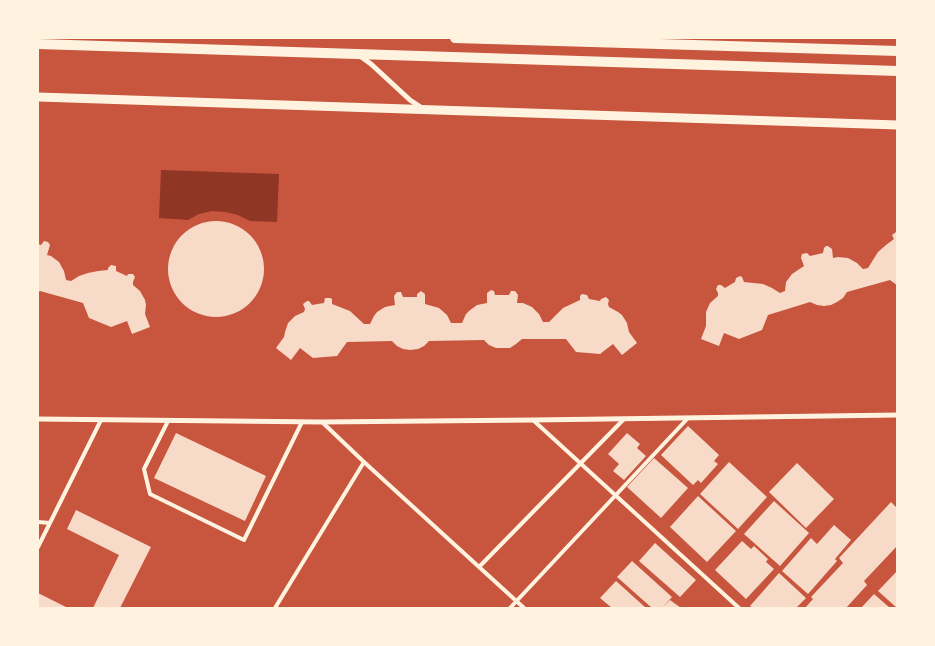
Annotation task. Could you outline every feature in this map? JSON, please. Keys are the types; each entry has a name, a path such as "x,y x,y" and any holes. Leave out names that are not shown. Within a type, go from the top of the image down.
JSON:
{"main road":[{"path":"455,38 898,51"},
{"path":"38,44 898,71"}],"street":[{"path":"357,54 424,110"},
{"path":"38,97 898,125"},
{"path":"38,420 322,422 898,415"}],"lane":[{"path":"510,608 688,418"},
{"path":"479,568 624,419"},
{"path":"38,547 101,420"},
{"path":"168,420 144,469 150,494 244,540 302,422"},
{"path":"533,420 739,608"},
{"path":"322,422 524,608"},
{"path":"275,608 364,462"},
{"path":"38,522 50,523"}],"shaded area":[{"path":"161,170 279,174 277,222 250,221 238,215 212,211 199,214 188,220 159,218"}],"building":[{"path":"216,221 234,225 250,235 260,251 264,269 260,287 250,303 234,313 216,317 198,313 182,303 172,287 168,269 172,251 182,235 198,225"},
{"path":"898,232 898,286 890,280 847,292 843,298 831,305 817,305 810,302 768,315 762,330 739,339 724,333 719,346 701,339 706,326 706,312 710,303 718,296 716,289 718,285 725,288 735,282 736,278 740,276 744,282 763,284 780,293 785,291 786,282 792,274 804,266 801,258 802,254 807,253 810,256 823,253 826,246 832,249 833,258 848,258 863,269 868,268 878,252 894,239 892,235"},
{"path":"44,241 50,245 47,255 59,262 66,280 71,281 88,273 108,270 111,265 116,266 116,271 127,276 128,274 133,274 135,277 133,285 140,291 145,300 145,314 150,327 132,334 127,321 111,327 89,318 83,303 38,292 38,244 41,245"},
{"path":"491,290 494,291 495,295 509,295 511,291 515,291 518,295 517,303 523,303 532,307 539,314 543,322 549,322 563,308 580,300 582,294 587,295 589,299 600,301 606,297 609,300 609,307 622,315 627,323 629,332 637,343 622,355 613,344 600,354 576,352 566,339 522,339 510,348 496,348 484,340 429,341 418,349 410,350 397,346 392,341 347,342 337,356 313,358 300,348 291,360 276,348 284,337 288,323 295,316 304,312 303,304 307,301 312,305 324,303 325,298 330,298 332,299 332,304 350,311 364,324 370,324 377,312 385,307 395,305 394,296 397,292 401,292 403,297 417,297 417,294 421,291 425,294 425,304 439,308 447,315 451,323 462,323 469,311 477,305 487,303 487,293"},
{"path":"688,426 719,455 714,461 718,464 701,483 698,480 693,485 661,455"},
{"path":"176,433 266,476 245,521 154,478"},
{"path":"627,433 640,444 637,448 646,456 624,480 613,471 619,464 608,454"},
{"path":"654,458 688,488 661,518 627,487"},
{"path":"729,462 767,497 738,529 700,494"},
{"path":"797,463 834,499 806,528 769,492"},
{"path":"698,496 736,531 707,562 670,527"},
{"path":"774,501 809,533 780,566 744,534"},
{"path":"891,502 898,509 898,545 864,581 867,585 846,608 805,608 813,599 811,597 843,563 839,558"},
{"path":"76,510 151,547 120,608 93,608 119,555 67,529"},
{"path":"834,525 851,540 835,559 837,561 808,594 782,571 811,538 817,544"},
{"path":"742,541 751,549 754,546 768,559 766,562 774,569 746,599 715,570"},
{"path":"655,543 696,580 680,597 639,561"},
{"path":"632,561 672,597 663,607 670,600 681,608 652,608 617,577"},
{"path":"898,570 898,608 897,608 878,591"},
{"path":"779,573 806,598 796,608 753,608 750,606"},
{"path":"616,581 646,608 612,608 600,598"},
{"path":"38,593 68,608 38,608"},
{"path":"874,594 890,608 861,608"}]}
